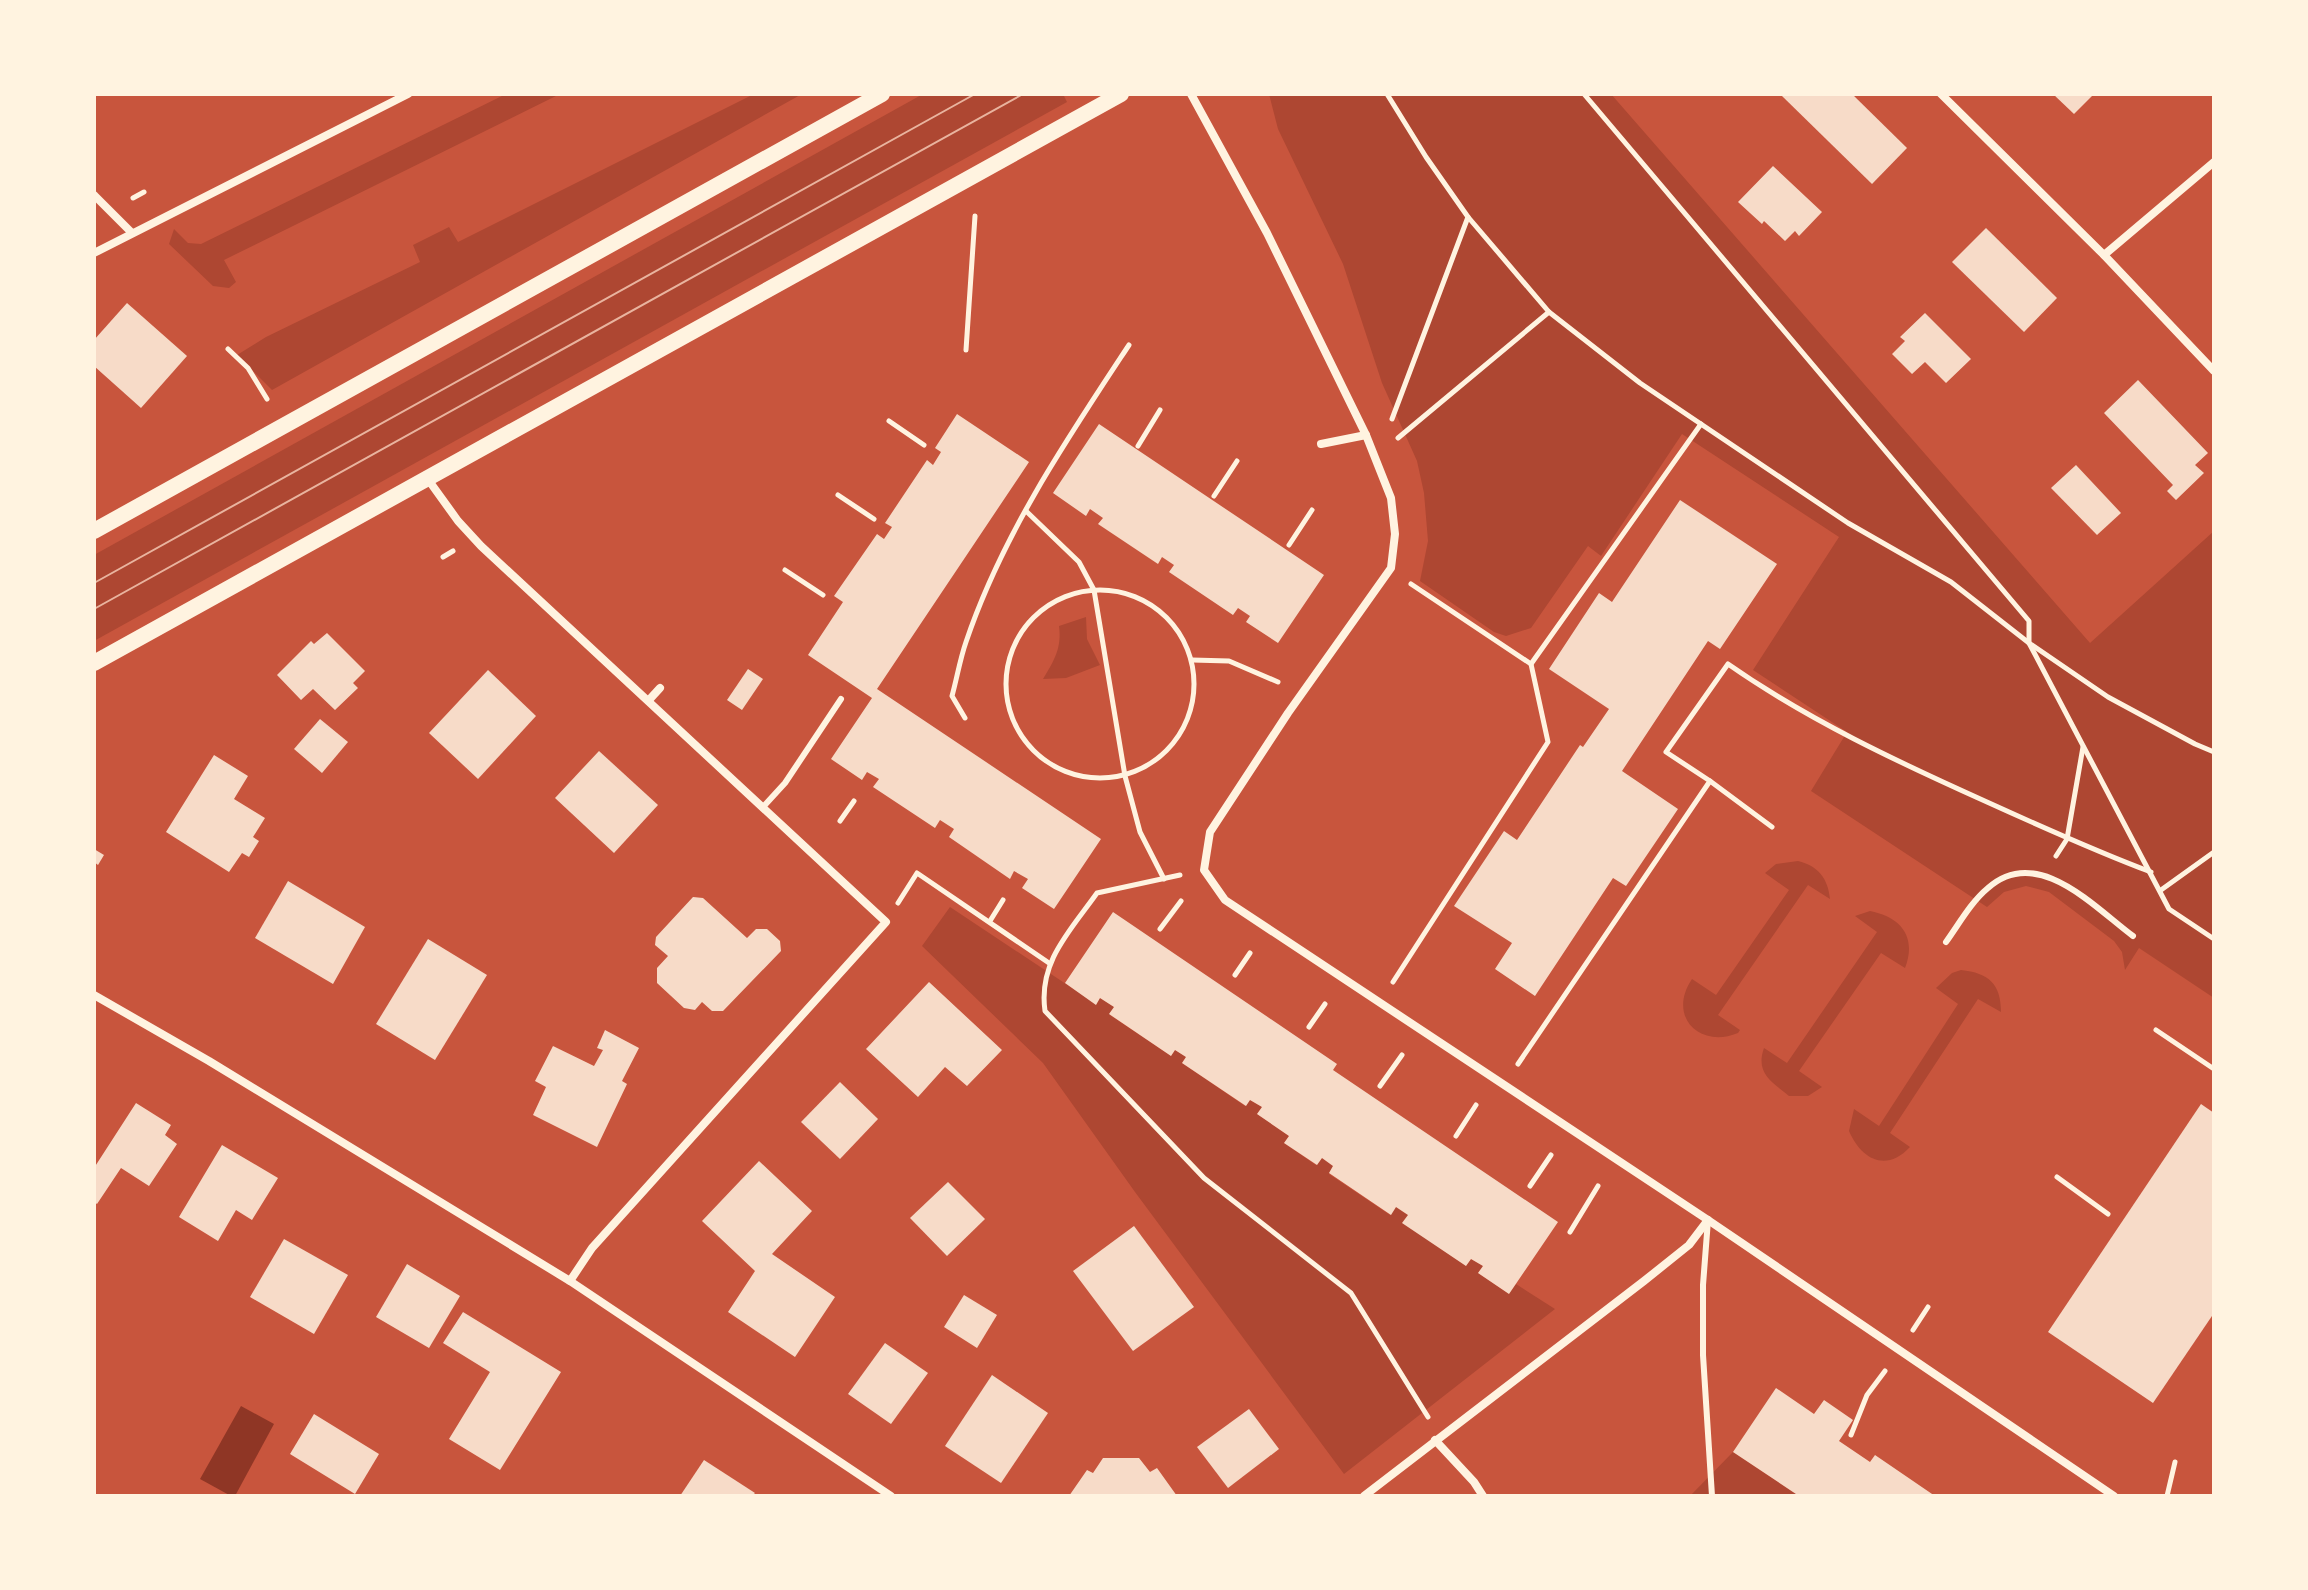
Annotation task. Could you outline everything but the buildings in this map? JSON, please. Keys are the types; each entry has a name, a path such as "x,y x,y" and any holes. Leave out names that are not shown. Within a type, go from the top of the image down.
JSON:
{"main road":[{"path":"94,531 882,94"},
{"path":"94,663 1121,94"}],"street":[{"path":"94,253 408,94"},
{"path":"1191,94 1267,233 1366,435 1391,498 1395,534 1391,568 1288,713 1210,832 1204,870 1225,900 1708,1220 2114,1496"},
{"path":"1941,94 2104,255 2214,371"},
{"path":"2104,255 2214,162"},
{"path":"94,195 132,233"},
{"path":"1321,444 1366,435"},
{"path":"427,477 458,521 481,546 886,922 592,1248 570,1281"},
{"path":"649,700 660,688"},
{"path":"94,995 209,1061 570,1281 891,1496"},
{"path":"1364,1496 1689,1245 1708,1220"},
{"path":"1435,1440 1483,1496"}],"lane":[{"path":"763,807 785,783 841,699"},
{"path":"1946,942 1988,888 2003,877 2020,872 2044,873 2133,936"},
{"path":"1708,1220 1703,1285 1703,1355 1712,1496"}],"path":[{"path":"1387,94 1468,217 1549,312 1640,383 1848,523 1951,582 2029,643 2108,697 2214,752"},
{"path":"1584,94 2029,621 2029,643 2169,909 2214,939"},
{"path":"966,350 975,216"},
{"path":"1392,419 1468,217"},
{"path":"1398,438 1549,312"},
{"path":"965,718 952,696 965,644 980,604 1055,458 1129,345"},
{"path":"228,349 248,368 267,399"},
{"path":"1138,446 1160,410"},
{"path":"889,421 924,445"},
{"path":"1531,664 1701,424"},
{"path":"1214,496 1237,461"},
{"path":"838,495 874,519"},
{"path":"1289,545 1312,510"},
{"path":"1026,511 1079,562 1094,590 1125,776 1140,832 1164,879"},
{"path":"785,570 823,595"},
{"path":"1379,1002 1548,742 1531,664 1410,584"},
{"path":"1094,590 1127,593 1156,607 1178,631 1192,660 1195,690 1189,718 1174,744 1152,764 1125,776 1094,779 1063,771 1037,754 1017,729 1007,699 1007,668 1018,639 1037,613 1064,597 1094,590"},
{"path":"1192,660 1229,661 1278,682"},
{"path":"1772,827 1666,752 1728,664 1774,697 1919,772 2067,839 2151,872"},
{"path":"2067,839 2083,745"},
{"path":"1504,1085 1710,781"},
{"path":"840,821 854,801"},
{"path":"2161,890 2214,852"},
{"path":"1204,870 1097,893 1049,963 1042,992 1045,1011 1204,1178 1351,1293 1428,1418"},
{"path":"886,922 917,873 1049,963"},
{"path":"990,921 1003,900"},
{"path":"1160,929 1181,901"},
{"path":"1235,975 1250,953"},
{"path":"1309,1027 1325,1004"},
{"path":"2156,1030 2214,1069"},
{"path":"1380,1086 1402,1055"},
{"path":"1456,1136 1476,1105"},
{"path":"1530,1186 1551,1155"},
{"path":"2057,1177 2108,1214"},
{"path":"1570,1232 1598,1186"},
{"path":"2167,1496 2175,1462"}],"shaded area":[{"path":"506,94 560,94 224,260 236,282 229,288 213,286 169,244 174,229 188,243 201,244"},
{"path":"754,94 802,94 272,390 237,355 266,337 420,262 413,245 449,227 458,242"},
{"path":"923,94 1063,94 1067,102 94,641 94,555"},
{"path":"1269,94 1611,94 2090,643 2214,531 2214,998 2139,948 2125,970 2122,952 2114,941 2049,892 2026,886 2004,892 1987,907 1811,791 1847,732 1753,670 1839,537 1682,434 1601,556 1588,546 1531,628 1506,636 1494,632 1420,581 1428,541 1424,493 1417,461 1382,383 1343,264 1278,129"},
{"path":"1086,617 1087,639 1100,665 1066,678 1043,679 1058,648 1059,626"},
{"path":"1798,861 1821,874 1830,899 1808,885 1718,1015 1740,1030 1738,1033 1711,1037 1700,1033 1685,1017 1683,1005 1692,979 1716,995 1789,890 1765,873 1776,864"},
{"path":"950,907 1096,1004 1100,998 1114,1007 1110,1015 1171,1056 1175,1050 1186,1057 1182,1063 1245,1106 1250,1100 1262,1107 1257,1114 1289,1136 1284,1143 1316,1165 1322,1158 1333,1166 1329,1174 1390,1215 1396,1207 1408,1215 1403,1222 1466,1266 1471,1259 1483,1266 1478,1273 1509,1294 1516,1284 1555,1309 1344,1474 1043,1063 922,946"},
{"path":"1870,911 1890,918 1904,930 1909,947 1905,968 1881,953 1799,1071 1822,1087 1808,1096 1789,1096 1763,1070 1764,1048 1787,1063 1877,932 1855,916"},
{"path":"1961,970 1979,974 1992,982 1999,994 2001,1012 1978,999 1890,1133 1910,1147 1892,1159 1875,1159 1860,1149 1849,1131 1854,1109 1879,1126 1958,1004 1936,988 1952,973"},
{"path":"241,1406 274,1424 235,1496 231,1496 200,1479"},
{"path":"1733,1452 1799,1496 1690,1496"}],"tram line":[{"path":"94,583 975,94"},
{"path":"94,609 1023,94"}]}
